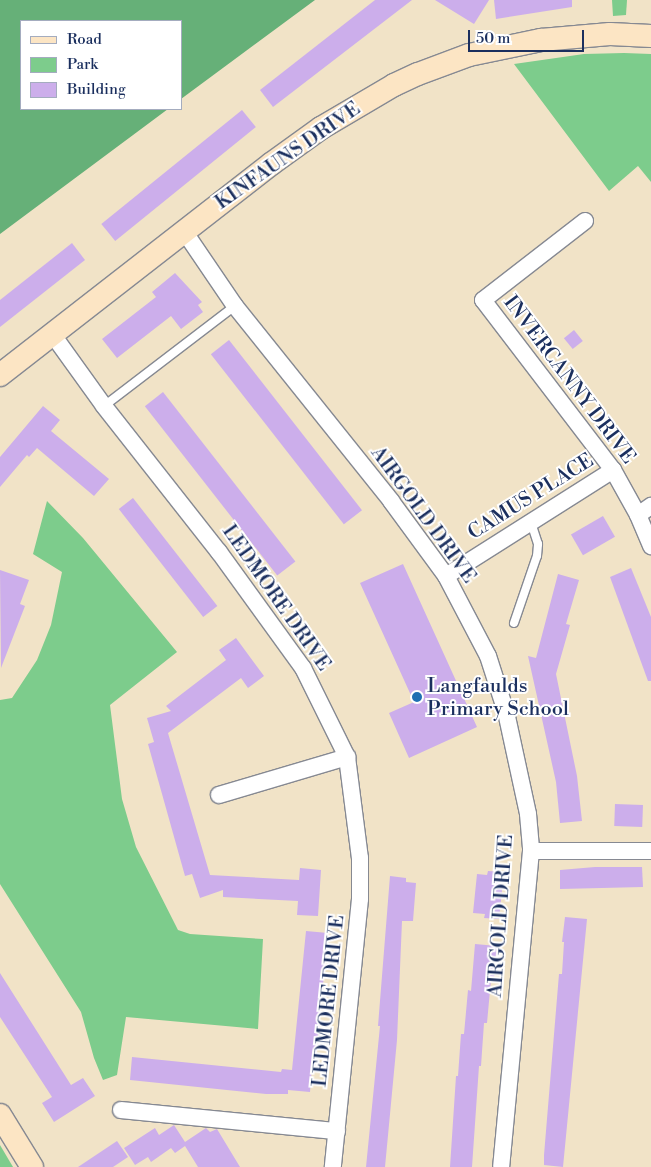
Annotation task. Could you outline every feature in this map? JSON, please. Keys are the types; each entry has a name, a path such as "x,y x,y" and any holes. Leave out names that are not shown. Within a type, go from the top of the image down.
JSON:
{"street":[{"name":"KINFAUNS DRIVE","path":"0,375 271,164 321,128 394,85 470,55 541,40 610,34 651,36"},
{"name":"INVERCANNY DRIVE","path":"585,221 483,300 645,510 651,546"},
{"name":"AIRGOLD DRIVE","path":"184,232 235,306 391,501 446,576 488,656 506,712 528,814 530,851 501,1167"},
{"name":"LEDMORE DRIVE","path":"53,335 104,406 219,552 303,668 347,757 360,858 360,899 333,1167"},
{"name":"CAMUS PLACE","path":"446,576 613,470"},
{"path":"218,795 347,757"},
{"path":"530,851 651,851"},
{"path":"121,1110 336,1131"},
{"path":"0,1115 32,1167"}],"lane":[{"path":"104,406 235,306"},
{"path":"514,623 538,556 538,544 531,522"}],"green space":[{"path":"0,0 315,0 182,98 182,20 20,20 20,110 167,110 0,234"},
{"path":"612,0 627,0 626,15 613,16"},
{"path":"584,54 651,54 651,182 638,166 609,191 514,64"},
{"path":"47,501 83,538 177,652 110,705 122,799 136,847 178,930 190,934 263,939 258,1029 126,1017 117,1075 103,1080 94,1058 81,1012 0,884 0,700 12,698 37,660 51,625 62,572 33,554"},
{"path":"0,1145 13,1167 0,1167"}],"building":[{"path":"375,0 412,0 273,107 260,90"},
{"path":"435,0 489,0 474,24"},
{"path":"494,0 572,0 572,7 496,19"},
{"path":"242,110 256,127 115,241 101,224"},
{"path":"72,243 85,260 0,327 0,300"},
{"path":"175,273 202,302 198,305 203,312 181,329 171,316 117,358 102,339 156,297 152,292"},
{"path":"574,330 583,341 573,349 564,338"},
{"path":"229,340 362,510 344,524 211,354"},
{"path":"163,392 295,561 277,576 145,406"},
{"path":"43,406 60,420 51,431 109,479 94,496 37,448 29,457 27,455 0,487 0,457"},
{"path":"133,498 217,606 203,617 119,509"},
{"path":"603,516 615,537 583,555 571,534"},
{"path":"403,564 477,727 409,758 389,713 414,702 360,583"},
{"path":"631,568 651,617 651,681 648,681 610,577"},
{"path":"0,570 29,580 20,604 25,606 1,668"},
{"path":"558,574 579,580 566,624 570,625 556,674 577,776 582,821 560,823 556,782 528,656 536,658"},
{"path":"236,638 264,676 248,688 241,678 168,733 210,875 299,880 300,868 321,870 318,916 297,915 298,901 223,897 223,890 200,898 192,874 185,876 148,744 154,742 147,718 171,711 166,706 226,660 219,650"},
{"path":"615,804 643,805 642,827 614,826"},
{"path":"595,867 642,867 643,887 560,889 560,870"},
{"path":"488,871 504,872 499,919 484,918 485,914 473,913 477,874 487,875"},
{"path":"390,876 406,878 406,882 416,883 413,921 402,921 397,1040 385,1167 366,1167 380,1026 378,1026"},
{"path":"565,917 587,919 563,1167 544,1165 544,1155 559,974 562,974 564,942 562,942"},
{"path":"306,931 328,933 315,1068 312,1068 310,1092 288,1090 288,1094 266,1094 130,1080 132,1057 281,1072 282,1069 292,1070"},
{"path":"475,944 497,946 494,980 491,980 487,1023 484,1023 472,1167 450,1167 456,1076 458,1076 461,1034 464,1034 468,990 471,991"},
{"path":"0,973 71,1085 83,1078 95,1096 54,1122 42,1103 52,1097 0,1017"},
{"path":"174,1125 185,1142 206,1128 210,1132 217,1129 240,1167 198,1167 185,1146 175,1153 171,1148 151,1162 148,1157 135,1165 124,1148 155,1128 159,1135"},
{"path":"117,1141 128,1157 113,1167 78,1167"}],"place":[{"name":"Langfaulds Primary School","path":"417,697"}]}
